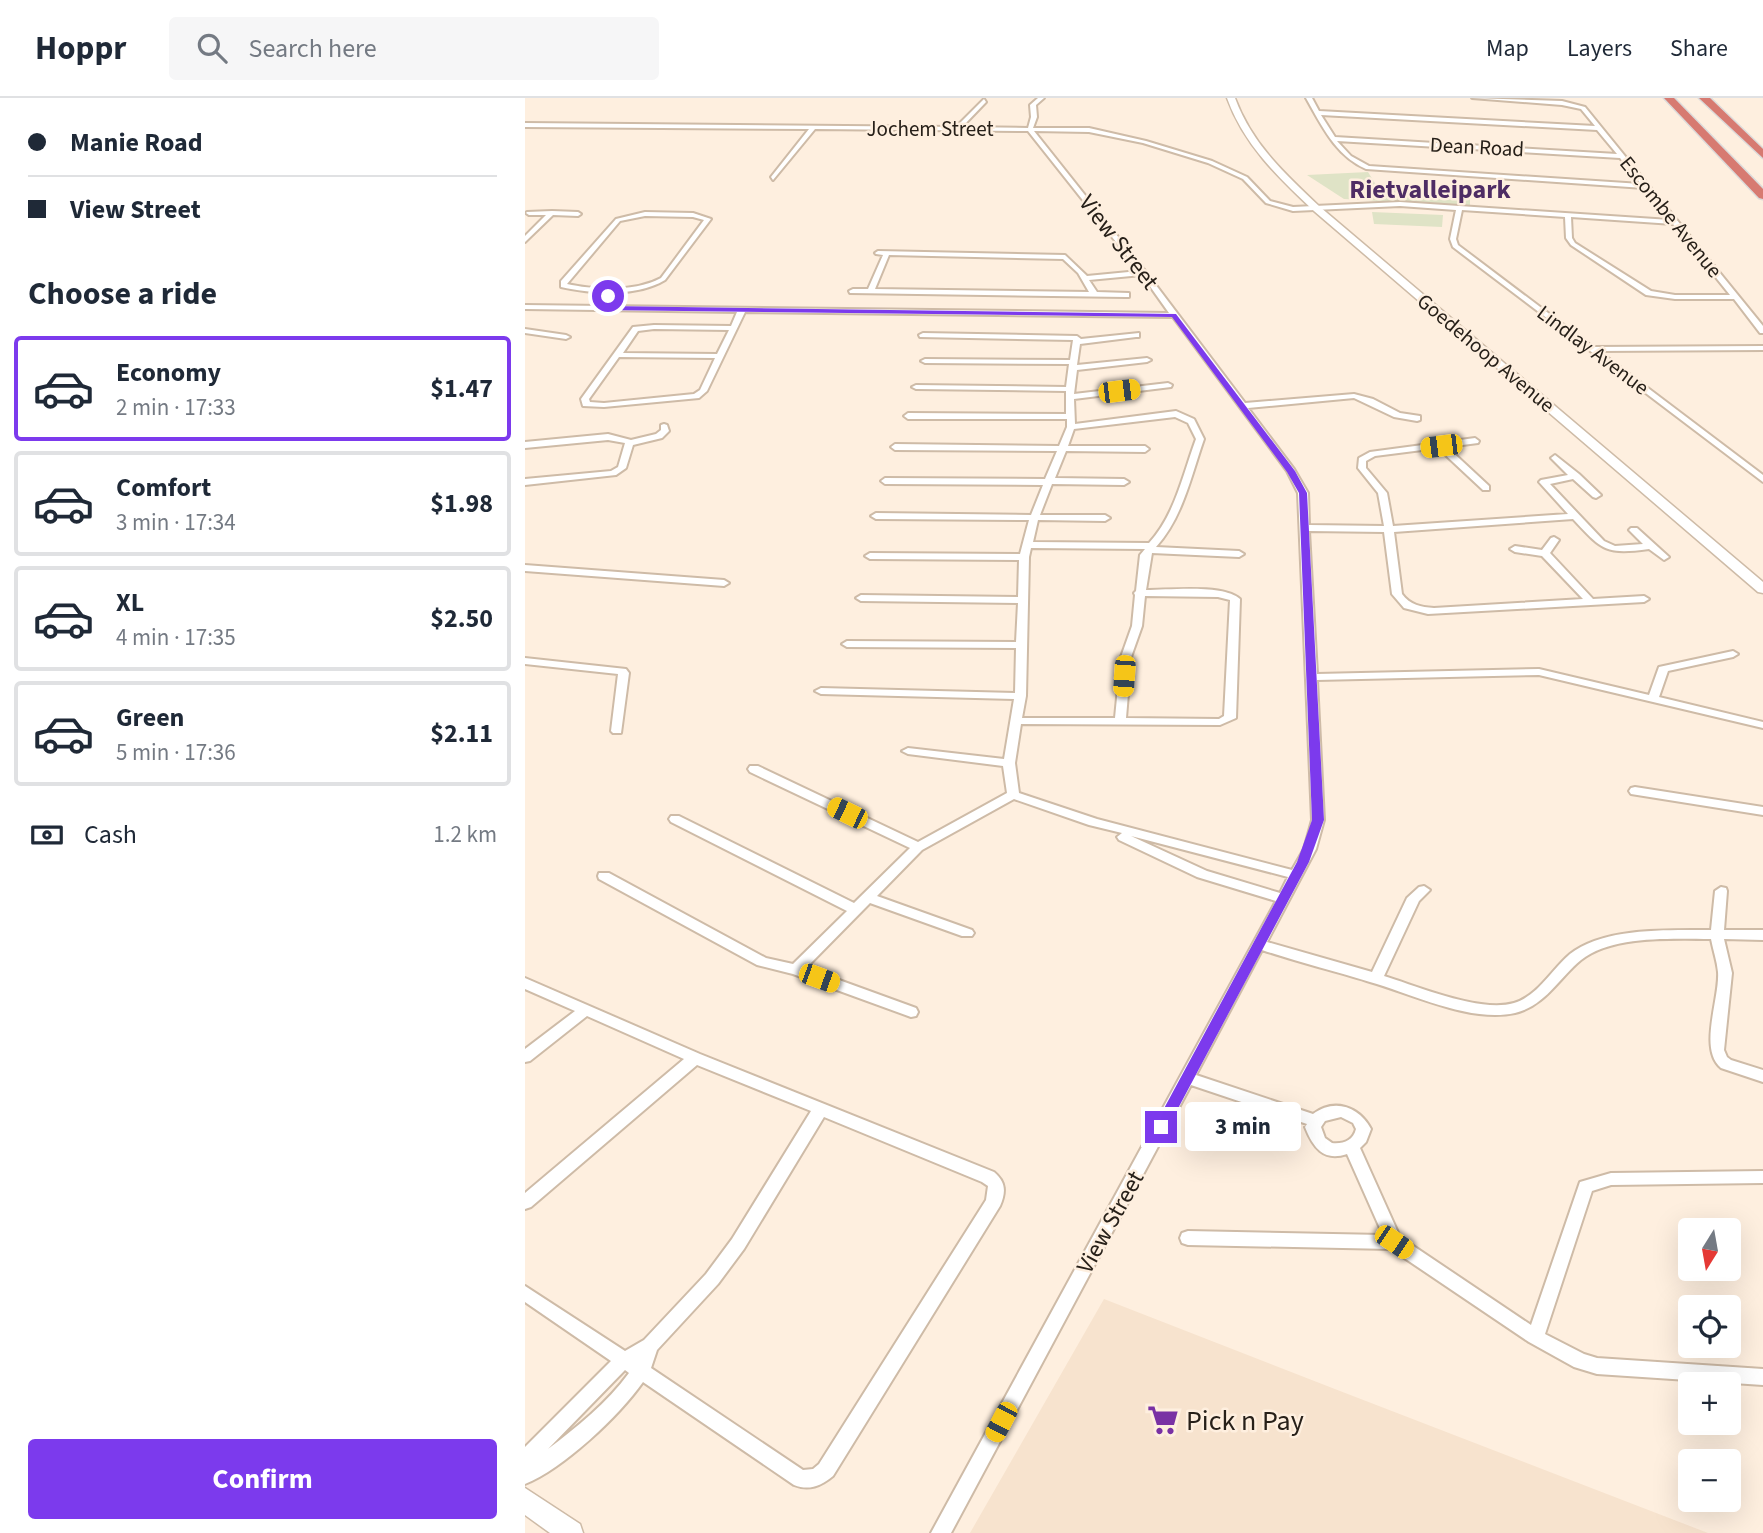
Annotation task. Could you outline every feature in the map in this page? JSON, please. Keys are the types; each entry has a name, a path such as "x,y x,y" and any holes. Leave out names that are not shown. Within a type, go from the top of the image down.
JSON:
{"highway":[{"path":"1669,98 1763,196"},
{"path":"1704,98 1763,155"}],"main road":[{"name":"Goedehoop Avenue","path":"1231,98 1240,121 1260,153 1317,209 1763,589"}],"street":[{"path":"1025,111 1029,98"},
{"path":"1023,126 1034,117 1031,113 1033,104 1041,98"},
{"path":"1309,98 1332,139 1357,163 1373,169 1646,186"},
{"name":"Escombe Avenue","path":"1475,98 1576,105 1584,109 1763,331"},
{"path":"957,129 984,101"},
{"path":"1317,113 1599,128"},
{"path":"1080,130 1084,119"},
{"name":"Jochem Street","path":"525,125 957,129 1023,126 1080,130 1109,133 1181,152 1239,174 1271,203 1293,209 1393,204 1675,222"},
{"name":"View Street","path":"941,1533 1310,849 1318,820 1303,493 1141,270 1023,126"},
{"path":"773,178 813,128"},
{"name":"Dean Road","path":"1332,139 1622,156"},
{"name":"Lindlay Avenue","path":"1459,208 1453,239 1455,246 1763,479"},
{"path":"529,213 578,214"},
{"path":"525,240 552,214"},
{"path":"645,214 693,215 708,219 659,283 650,287 601,288 569,287 563,284 618,220 645,214"},
{"path":"1568,215 1569,238 1573,244 1646,292 1668,297 1735,297"},
{"path":"878,253 1056,256 1072,261 1094,294"},
{"path":"871,291 887,253"},
{"path":"1082,275 1141,270"},
{"path":"585,308 601,288"},
{"path":"605,308 604,302 616,288"},
{"path":"853,291 1126,295"},
{"path":"525,307 1174,315"},
{"path":"735,328 643,327 634,331 585,399 586,404 604,405 696,396 703,391 735,328 742,310"},
{"path":"525,331 566,337"},
{"path":"923,335 1077,337 1070,393 1070,422 1063,447 1034,519 1026,551 1020,696 1009,764 1013,794"},
{"path":"1077,342 1136,335"},
{"path":"1591,349 1763,348"},
{"path":"617,355 720,356"},
{"path":"925,360 1074,365 1147,360"},
{"path":"916,387 1070,393 1168,385"},
{"path":"1241,406 1344,396 1365,399 1398,417 1417,418"},
{"path":"908,416 1070,422 1168,414 1182,416 1191,421 1200,439 1168,524 1161,538 1145,555 1135,634 1126,657 1120,721"},
{"path":"525,445 608,437 629,443 659,436 665,431 664,427"},
{"path":"1475,441 1373,454 1362,460 1363,468 1384,497 1398,594 1405,605 1418,610 1434,611 1644,598"},
{"path":"525,482 613,473 622,468 629,443"},
{"path":"1441,446 1486,488"},
{"path":"895,447 1145,449"},
{"path":"1555,458 1596,495"},
{"path":"1576,476 1544,482 1609,550 1651,546"},
{"path":"885,481 1124,482"},
{"path":"876,516 1105,519"},
{"path":"1304,524 1403,526 1575,516"},
{"path":"1634,530 1664,557"},
{"path":"1545,553 1553,540"},
{"path":"870,556 1150,548 1239,554"},
{"path":"1515,549 1545,553 1589,600"},
{"path":"525,568 724,583"},
{"path":"1017,721 1226,721 1232,713 1235,600 1227,594 1218,593 1139,593"},
{"path":"861,598 1024,600"},
{"path":"847,644 1022,645"},
{"path":"1653,699 1663,670 1733,654"},
{"path":"525,661 622,671 624,673 617,731"},
{"path":"1310,677 1539,672 1763,725"},
{"path":"821,691 1020,696"},
{"path":"908,751 1009,764"},
{"path":"754,769 918,847"},
{"path":"1635,791 1763,811"},
{"path":"796,970 918,847 1013,794 1093,822 1214,856 1296,875"},
{"path":"675,819 855,909"},
{"path":"1093,822 1202,874 1282,898"},
{"path":"604,876 762,962 796,970 911,1012"},
{"path":"1376,978 1414,898 1424,891"},
{"path":"1721,891 1717,936 1725,973 1718,1054 1726,1064 1763,1076"},
{"path":"870,898 967,933"},
{"path":"1258,944 1489,1010 1513,1009 1532,999 1581,952 1606,942 1638,938 1763,935"},
{"path":"525,983 695,1058 988,1177 996,1183 997,1192 995,1201 826,1470 817,1478 801,1479 525,1293"},
{"path":"525,1057 586,1010"},
{"path":"525,1202 695,1058"},
{"path":"1188,1078 1315,1121"},
{"path":"525,1460 624,1360 650,1346 726,1262 821,1108"},
{"path":"1334,1111 1350,1114 1364,1130 1364,1136 1352,1148 1340,1150 1324,1145 1314,1134 1315,1121 1334,1111"},
{"path":"1352,1148 1394,1242 1535,1337 1580,1361 1597,1366 1763,1377"},
{"path":"1535,1337 1586,1187 1611,1179 1763,1177"},
{"path":"1188,1238 1394,1242"},
{"path":"525,1475 557,1456 640,1372 650,1346"},
{"path":"525,1500 571,1533"}],"shaded area":[{"path":"1104,1299 1340,1391 1708,1533 970,1533"}],"green space":[{"path":"1368,172 1376,185 1470,191 1470,206 1344,199 1307,175"},
{"path":"1372,212 1443,215 1442,227 1374,224"}],"place":[{"name":"Pick n Pay","path":"1163,1420"}],"district":[{"name":"Rietvalleipark","path":"1430,189"}],"route":[{"path":"608,296 604,302 605,308 1174,315 1291,471 1303,493 1318,820 1310,849 1161,1127"}]}
